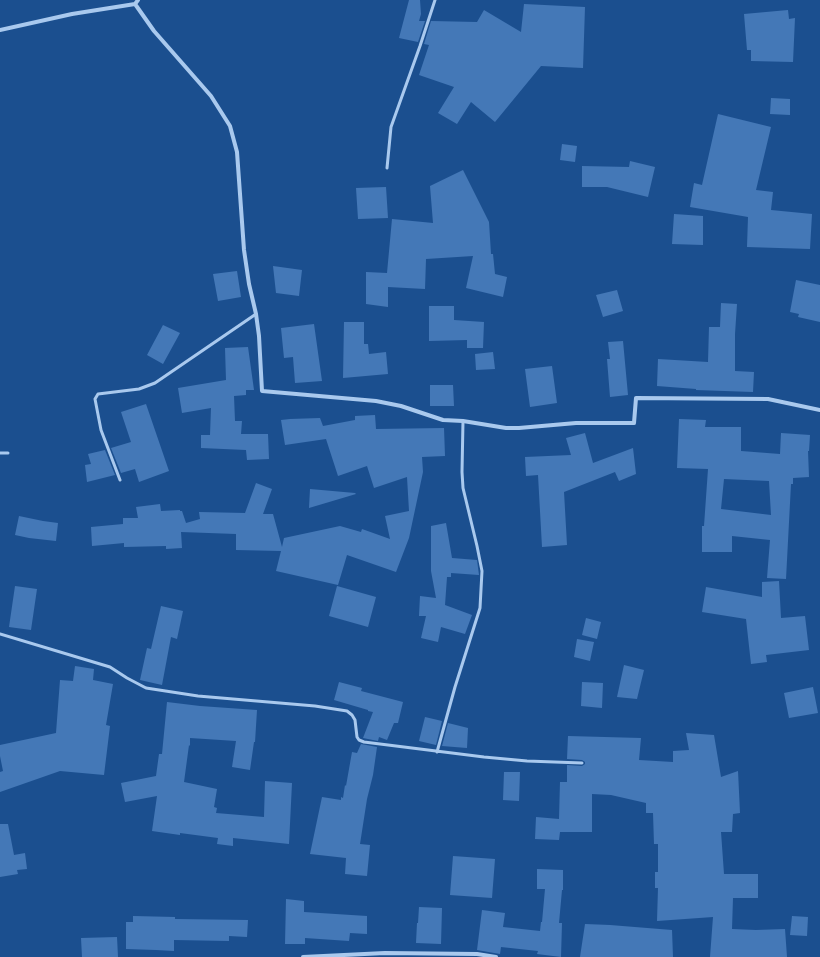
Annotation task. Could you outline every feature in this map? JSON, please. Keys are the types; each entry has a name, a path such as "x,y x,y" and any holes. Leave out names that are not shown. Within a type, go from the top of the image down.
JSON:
{"street":[{"path":"136,4 138,0"},
{"path":"0,30 72,14 136,4"},
{"path":"136,4 154,31 211,96 230,126 237,152 244,250 259,336 262,391 376,401 401,406 443,420 462,421 506,428 576,423 634,423 636,398 768,399 820,410"},
{"path":"303,957 385,953 477,954 496,957"}],"lane":[{"path":"387,168 391,127 435,0"},
{"path":"120,480 101,430 95,399 98,394 139,390 155,383 256,314"},
{"path":"437,752 455,686 480,608 482,570 463,488 462,421"},
{"path":"0,453 8,453"},
{"path":"0,634 110,667 146,688 198,696 315,706 347,711 355,720 359,740 364,742 513,760 582,764"}],"building":[{"path":"409,0 420,0 421,14 419,21 425,21 418,42 399,38"},
{"path":"524,4 585,7 583,68 541,66 495,122 471,102 457,124 438,113 454,87 419,75 429,45 424,44 431,21 477,22 484,10 521,32"},
{"path":"788,10 789,19 795,18 793,62 751,61 751,50 747,50 744,14"},
{"path":"771,98 790,99 790,115 770,114"},
{"path":"718,114 771,127 756,190 773,192 771,210 812,214 810,249 747,247 748,217 690,207 694,183 702,185"},
{"path":"562,144 577,146 575,162 560,160"},
{"path":"630,161 655,167 648,197 607,187 582,187 582,166 629,167"},
{"path":"463,170 489,222 491,254 493,254 495,274 507,277 503,297 466,288 473,256 426,259 425,289 388,287 388,307 366,304 366,272 387,273 392,219 433,223 430,186"},
{"path":"386,187 388,218 358,219 356,188"},
{"path":"674,214 703,216 703,245 672,244"},
{"path":"273,266 302,270 299,296 276,293"},
{"path":"237,271 241,297 218,301 213,274"},
{"path":"796,280 820,285 820,322 798,317 799,314 790,312"},
{"path":"617,290 623,311 603,317 596,295"},
{"path":"721,303 737,304 735,371 754,372 753,392 696,390 657,386 658,359 708,362 709,327 720,327"},
{"path":"429,306 454,306 454,320 484,322 483,348 467,348 467,340 429,341"},
{"path":"344,322 364,322 364,344 368,344 369,354 386,352 388,374 343,378"},
{"path":"314,324 322,381 295,383 293,357 284,358 281,328"},
{"path":"163,325 180,333 163,364 147,355"},
{"path":"623,341 628,395 610,397 607,359 610,359 608,342"},
{"path":"248,347 254,390 246,390 246,395 234,396 235,421 242,421 241,434 268,434 269,459 247,460 246,450 201,448 201,435 210,435 211,408 182,413 178,388 226,380 225,348"},
{"path":"493,352 495,369 476,370 475,354"},
{"path":"552,366 557,403 530,407 525,369"},
{"path":"430,385 453,385 454,406 430,406"},
{"path":"146,404 169,471 139,482 135,469 121,473 111,448 131,442 121,412"},
{"path":"375,415 376,429 444,428 445,456 422,457 423,472 409,538 396,572 347,555 338,585 276,571 281,551 236,550 236,534 181,532 182,548 166,549 166,546 124,547 124,543 92,546 91,527 123,524 123,518 138,518 136,507 160,504 161,511 180,510 182,511 186,523 200,519 199,512 245,513 256,483 272,489 263,514 273,514 282,547 284,538 340,526 361,532 362,529 390,539 385,516 409,511 407,477 374,488 367,466 338,476 326,439 285,445 281,420 320,418 323,426 355,420 355,416"},
{"path":"679,419 706,420 705,427 741,427 741,451 780,454 781,433 810,435 808,451 809,477 793,478 793,484 791,484 786,579 767,578 770,540 732,536 732,552 702,552 702,526 704,526 708,469 677,468","holes":["724,479 769,481 771,515 721,509"]},
{"path":"585,433 593,463 633,448 636,474 619,481 615,472 564,492 567,545 542,547 538,475 526,476 525,457 571,455 566,438"},
{"path":"105,450 115,475 87,482 85,465 91,464 88,454"},
{"path":"310,489 355,493 356,494 309,508"},
{"path":"19,516 58,523 56,541 15,535"},
{"path":"446,523 452,558 477,560 479,575 451,573 451,577 447,577 445,605 472,615 465,634 441,627 438,642 421,638 426,616 419,616 420,596 436,598 431,571 431,526"},
{"path":"779,581 781,618 805,616 809,650 766,655 767,662 751,664 746,619 702,612 706,587 762,597 762,582"},
{"path":"15,586 37,589 31,630 9,627"},
{"path":"337,586 376,597 368,627 329,616"},
{"path":"161,606 183,611 177,639 171,637 162,685 140,680 147,648 151,649"},
{"path":"586,618 601,622 597,639 582,635"},
{"path":"577,639 594,642 590,661 574,657"},
{"path":"624,665 644,670 637,699 617,697"},
{"path":"75,666 94,669 93,680 113,684 106,725 110,726 104,775 60,771 0,792 0,772 3,771 0,756 0,745 56,733 60,680 73,681"},
{"path":"339,682 362,688 361,691 403,702 398,723 394,723 387,740 379,737 378,741 363,738 373,712 334,700"},
{"path":"582,682 603,683 602,708 581,706"},
{"path":"813,687 818,713 789,718 784,693"},
{"path":"167,702 257,710 255,742 250,770 232,767 236,741 190,738 184,782 217,789 214,807 217,808 216,813 264,817 265,781 292,783 289,844 233,838 233,846 217,844 218,838 152,831 157,796 125,802 121,783 156,776 159,754 162,754"},
{"path":"425,717 442,721 436,745 419,741"},
{"path":"448,723 468,728 467,748 442,746"},
{"path":"686,733 714,735 721,777 738,771 740,813 733,814 732,832 721,832 724,874 758,874 758,898 733,898 732,929 785,929 787,957 710,957 713,917 657,921 658,888 655,888 655,872 658,872 658,844 654,844 653,813 646,813 646,803 611,795 592,794 592,832 560,832 559,840 535,839 536,817 559,819 560,782 567,782 567,765 582,766 585,764 582,760 567,759 568,736 641,738 639,760 673,762 673,751 689,750"},
{"path":"361,744 377,747 360,844 370,845 367,876 345,874 346,858 310,854 322,797 341,800 341,797 343,798 352,752 357,753"},
{"path":"504,772 520,772 519,801 503,800"},
{"path":"0,824 8,824 14,855 25,853 27,869 17,870 18,874 0,877"},
{"path":"453,856 495,859 492,898 450,895"},
{"path":"537,869 563,870 563,890 559,923 562,923 561,957 537,954 538,951 501,947 500,954 477,950 482,910 505,913 503,927 540,931 545,889 537,889"},
{"path":"286,899 304,901 304,912 367,916 367,934 350,933 349,941 305,938 305,944 285,944"},
{"path":"419,907 442,908 441,944 416,943"},
{"path":"133,916 175,917 175,919 248,920 247,937 229,936 229,941 174,940 174,951 126,949 126,922 133,922"},
{"path":"792,916 808,917 807,936 790,935"},
{"path":"585,924 672,930 673,957 580,957"},
{"path":"117,937 118,957 82,957 81,938"}]}
